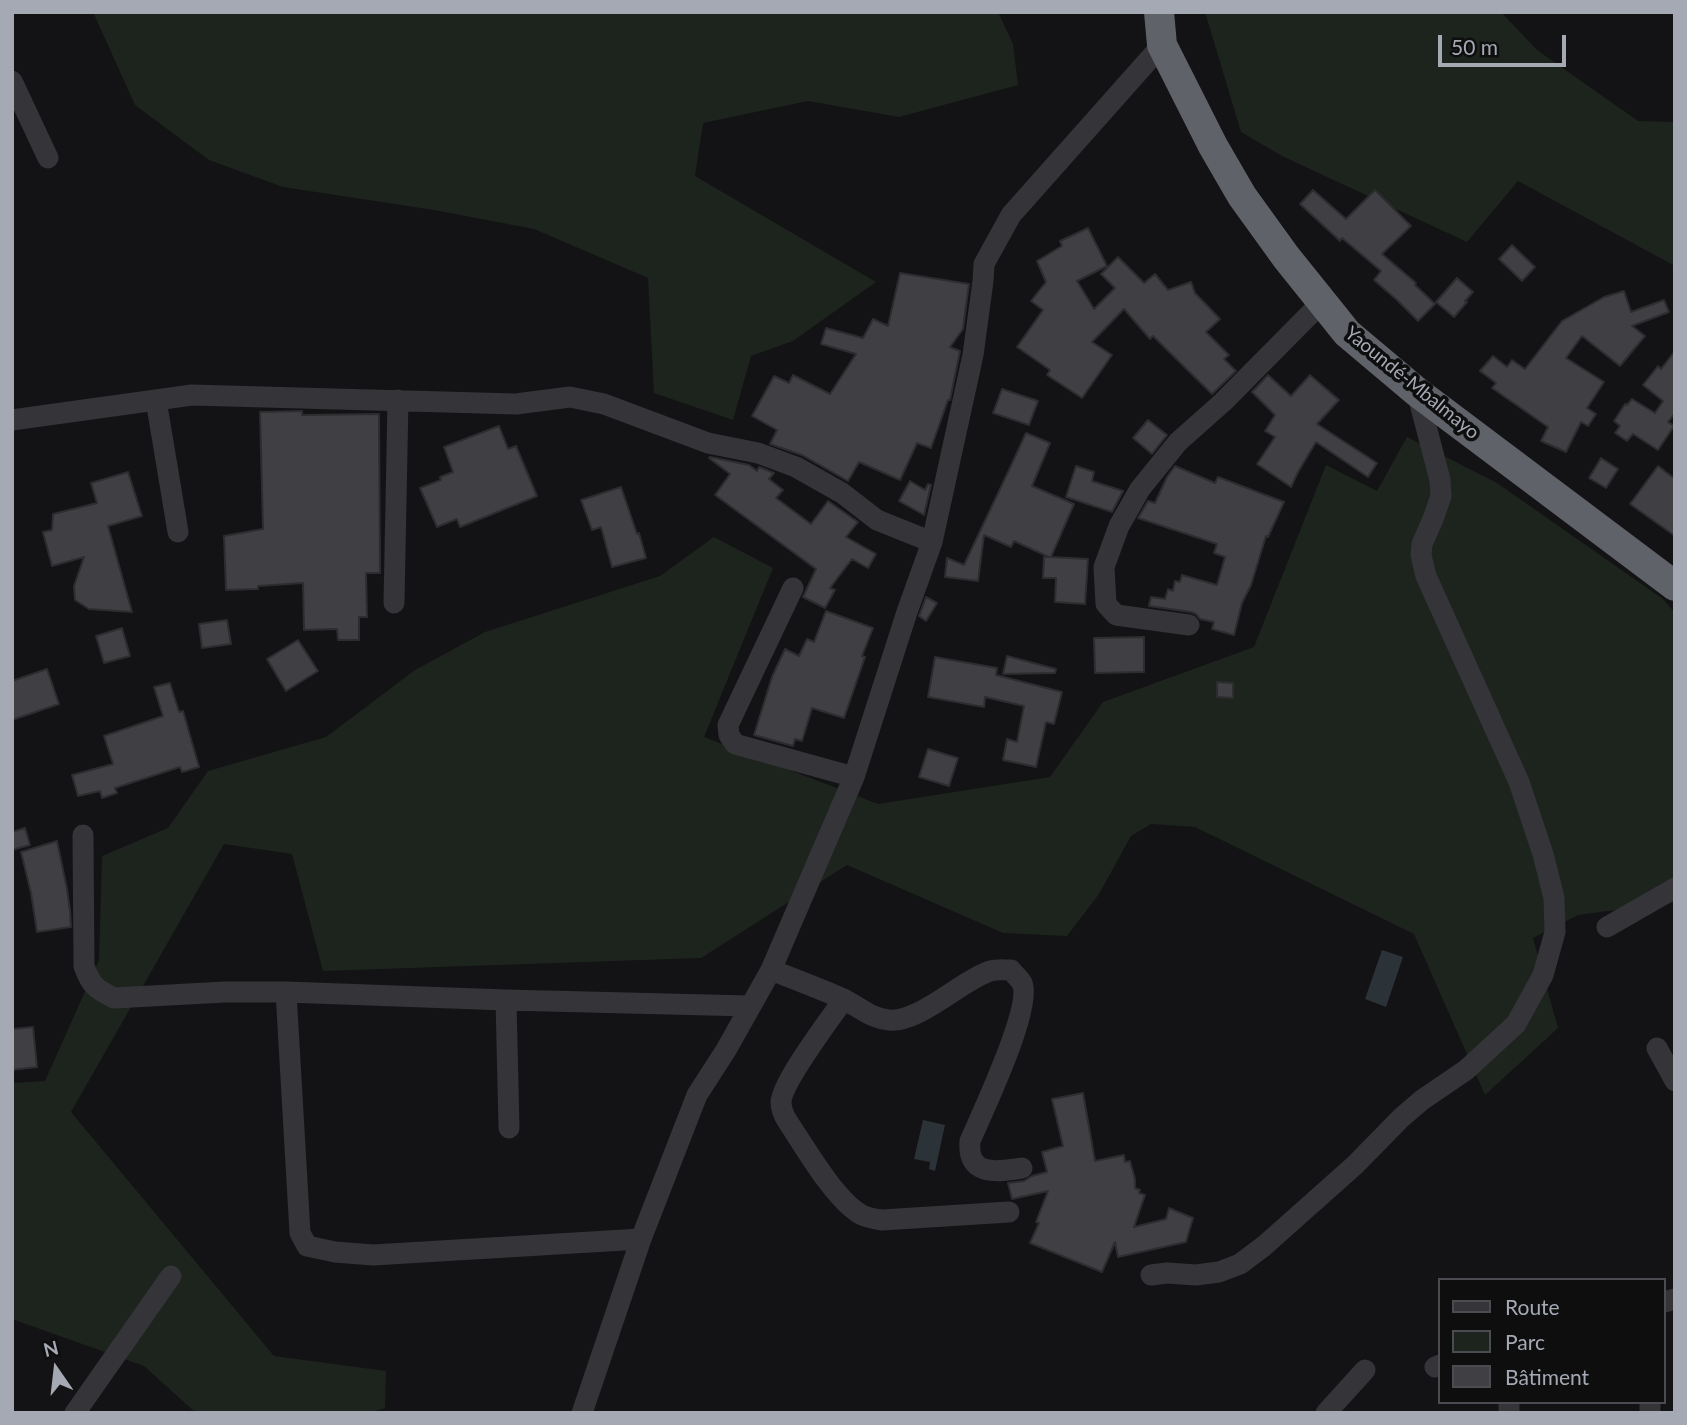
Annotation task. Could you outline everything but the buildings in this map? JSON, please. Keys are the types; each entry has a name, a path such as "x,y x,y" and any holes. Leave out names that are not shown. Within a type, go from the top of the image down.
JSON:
{"highway":[{"name":"Yaoundé-Mbalmayo","path":"1160,12 1162,45 1213,146 1242,196 1286,257 1347,333 1417,392 1675,586"}],"street":[{"path":"582,1413 641,1239 697,1095 771,970 854,777 932,542 973,355 984,264 1011,215 1162,45"},
{"path":"12,80 48,158"},
{"path":"1189,625 1116,615 1106,604 1104,567 1119,526 1140,489 1178,442 1223,402 1322,302"},
{"path":"1151,1275 1219,1272 1240,1264 1264,1246 1355,1165 1401,1118 1466,1070 1516,1024 1543,975 1555,932 1554,898 1543,854 1519,782 1426,576 1421,555 1422,544 1441,496 1440,480 1417,392"},
{"path":"12,420 192,395 516,404 570,397 604,404 708,443 758,453 796,467 842,493 877,520 932,542"},
{"path":"156,400 178,532"},
{"path":"394,603 398,400"},
{"path":"793,589 728,725 729,735 735,744 854,777"},
{"path":"83,835 84,967 89,982 114,998 225,992 286,992 749,1006"},
{"path":"1607,927 1675,888"},
{"path":"771,970 844,999 875,1017 891,1021 909,1016 942,1000 983,974 994,970 1011,970 1022,983 1024,997 1017,1030 970,1141 970,1149 978,1165 989,1172 1021,1168"},
{"path":"286,992 300,1233 307,1246 335,1252 373,1255 641,1239"},
{"path":"844,999 786,1084 781,1103 788,1122 834,1189 853,1209 872,1219 1009,1212"},
{"path":"506,1000 509,1128"},
{"path":"1657,1048 1675,1081"},
{"path":"75,1413 171,1276"},
{"path":"1326,1413 1364,1370"}],"green space":[{"path":"93,12 998,12 1013,44 1018,85 899,117 808,101 703,123 695,176 876,282 793,341 751,356 733,420 654,393 648,278 534,229 434,210 283,187 209,160 135,105"},
{"path":"1205,12 1501,12 1537,50 1638,121 1675,122 1675,266 1518,181 1467,242 1282,156 1241,132"},
{"path":"1407,437 1497,483 1663,599 1675,613 1675,902 1578,915 1533,938 1558,1028 1485,1095 1414,934 1195,827 1151,824 1131,836 1099,894 1067,936 1003,933 847,865 701,958 323,971 292,854 224,844 71,1112 274,1356 386,1371 385,1408 369,1413 196,1413 144,1366 12,1319 12,1083 45,1081 99,960 102,856 168,828 208,771 326,737 415,670 485,632 660,576 714,537 773,568 704,737 878,804 1050,777 1103,702 1254,647 1326,465 1377,491"}],"shaded area":[{"path":"1382,950 1403,957 1386,1007 1365,999"},
{"path":"923,1120 945,1125 935,1171 929,1169 930,1162 914,1159"}]}
